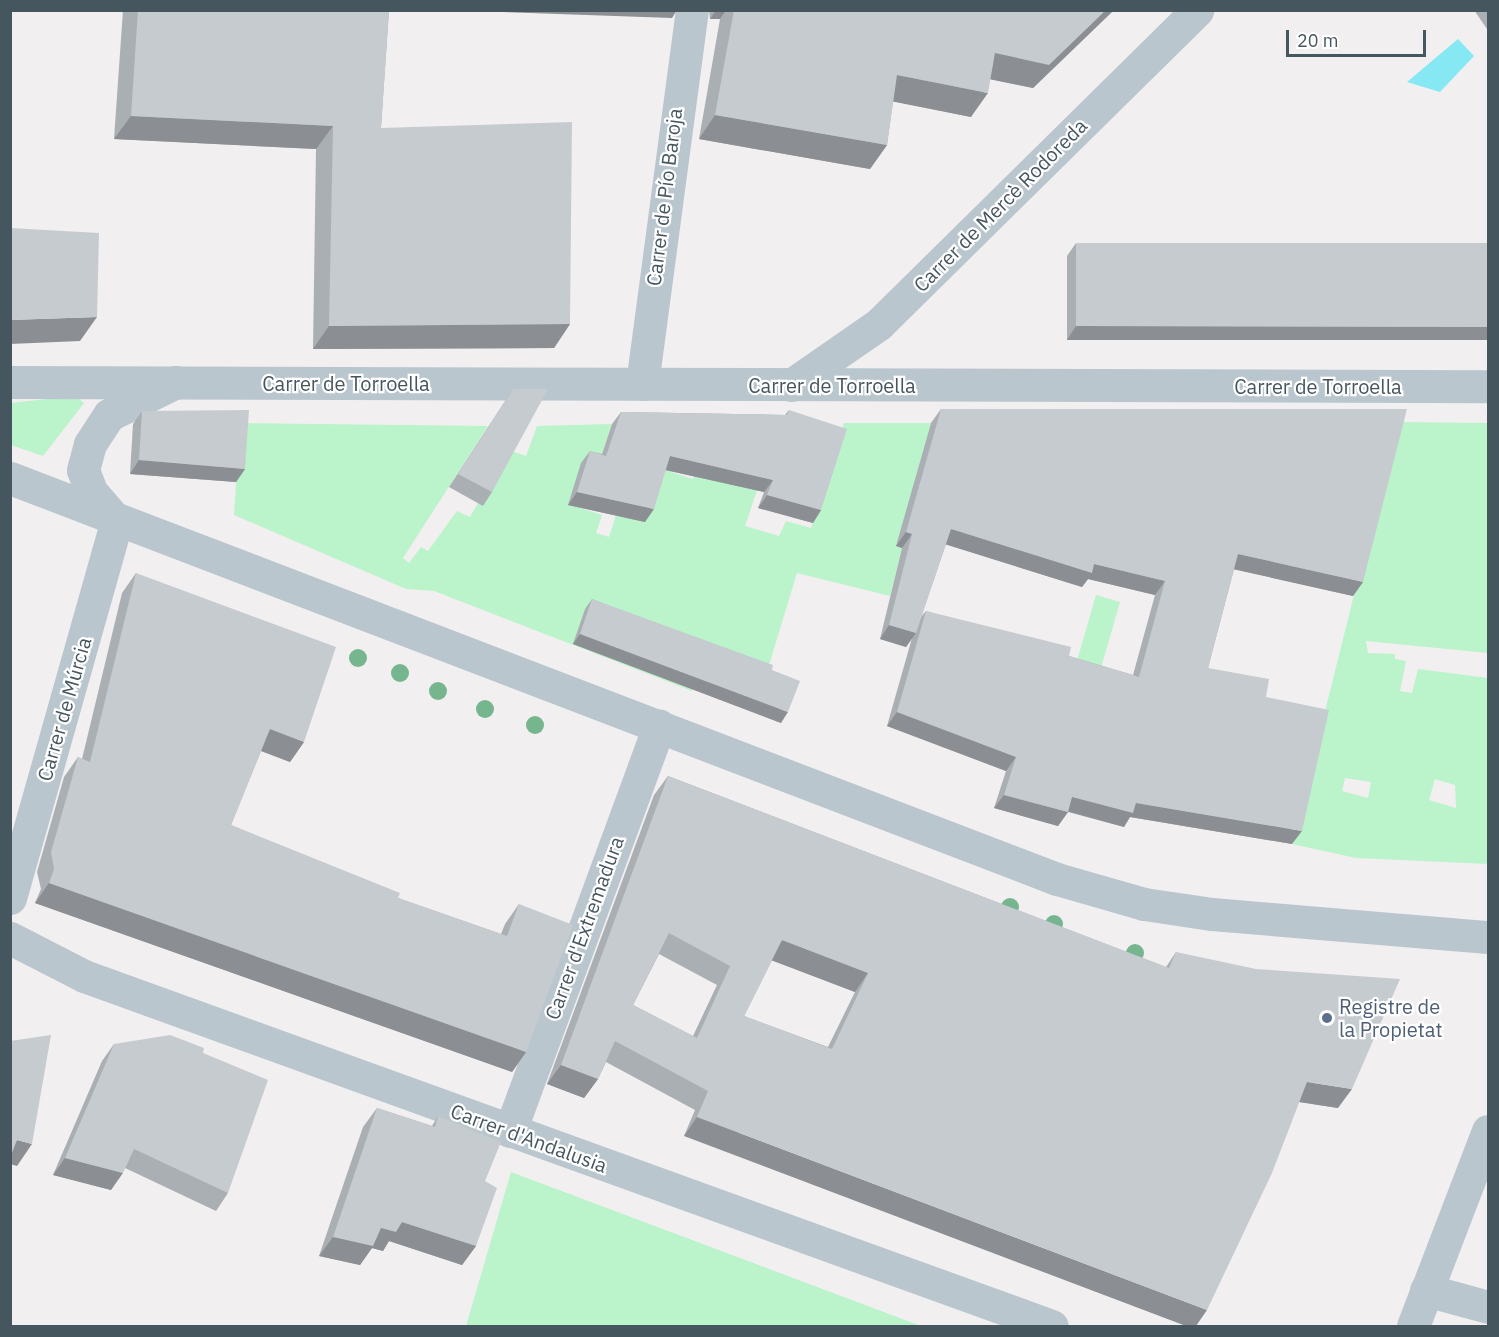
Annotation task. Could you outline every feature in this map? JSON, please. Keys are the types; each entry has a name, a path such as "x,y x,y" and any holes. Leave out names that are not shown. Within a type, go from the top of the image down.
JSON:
{"street":[{"name":"Carrer de Pío Baroja","path":"642,384 692,10"},
{"name":"Carrer de Mercè Rodoreda","path":"791,385 879,324 1197,10"},
{"name":"Carrer de Torroella","path":"10,382 1488,386"},
{"name":"Carrer de Torroella","path":"117,521 91,491 83,470 90,444 109,414 176,382"},
{"path":"10,478 117,521 1057,879 1144,904 1488,937"},
{"name":"Carrer de Múrcia","path":"10,897 117,521"},
{"name":"Carrer d'Extremadura","path":"510,1131 659,726"},
{"name":"Carrer d'Andalusia","path":"10,938 84,976 1052,1326"},
{"path":"1413,1326 1488,1131"},
{"path":"1426,1290 1488,1307"}],"green space":[{"path":"75,396 84,403 43,456 11,445 10,403"},
{"path":"1397,422 1488,423 1488,653 1366,641 1368,653 1395,654 1395,659 1406,661 1400,691 1412,693 1418,669 1488,678 1488,864 1356,858 1292,844","holes":["1345,778 1371,782 1368,798 1342,791","1435,779 1455,785 1456,808 1429,800"]},
{"path":"240,423 488,426 403,558 409,563 421,547 428,551 457,511 470,517 478,503 483,505 512,451 526,456 537,426 612,424 597,468 568,504 602,515 596,533 609,537 617,512 674,424 686,425 671,472 693,479 711,426 780,423 745,526 779,536 786,521 811,528 844,423 931,423 897,546 902,548 890,596 797,573 766,675 707,653 692,691 434,591 406,589 234,515"},
{"path":"1096,595 1120,602 1090,706 1066,699"},
{"path":"511,1172 921,1326 466,1326"}],"water":[{"path":"1458,39 1474,56 1440,92 1407,82"}],"building":[{"path":"138,10 389,10 381,128 572,122 570,324 329,326 333,126 131,116"},
{"path":"734,10 1106,10 1049,65 995,53 988,93 897,75 887,145 715,115"},
{"path":"10,228 99,233 97,317 10,320"},
{"path":"1076,243 1488,243 1488,327 1076,326"},
{"path":"513,389 548,389 492,492 458,474"},
{"path":"941,409 1407,409 1363,582 1238,554 1208,668 1269,679 1266,697 1329,710 1302,831 1136,803 1133,813 1072,797 1068,812 1004,795 1016,757 897,712 926,611 1071,647 1069,656 1139,677 1165,581 1094,564 1092,573 951,529 916,633 889,625 912,534 906,532"},
{"path":"249,410 245,469 139,460 142,411"},
{"path":"789,410 847,429 821,510 767,495 773,480 670,456 654,509 577,492 590,451 606,456 621,412 787,415"},
{"path":"136,573 336,647 304,742 270,729 231,825 400,893 398,898 507,936 519,904 573,925 526,1052 49,883 54,869 51,852 78,757 90,762"},
{"path":"592,599 773,665 772,670 800,681 788,712 580,634"},
{"path":"668,776 1169,968 1176,952 1256,969 1400,979 1352,1089 1307,1082 1272,1173 1207,1310 697,1117 708,1091 615,1041 598,1079 561,1065","holes":["669,933 730,966 697,1038 633,1005","782,940 868,973 832,1049 744,1016"]},
{"path":"51,1035 32,1144 17,1140 10,1158 10,1041"},
{"path":"170,1035 204,1048 203,1053 268,1080 228,1193 134,1149 123,1173 65,1158 114,1044"},
{"path":"377,1108 435,1127 438,1116 501,1142 485,1181 497,1188 476,1246 402,1222 396,1232 381,1228 373,1246 333,1237"}],"place":[{"name":"Registre de la Propietat","path":"1327,1018"}]}
